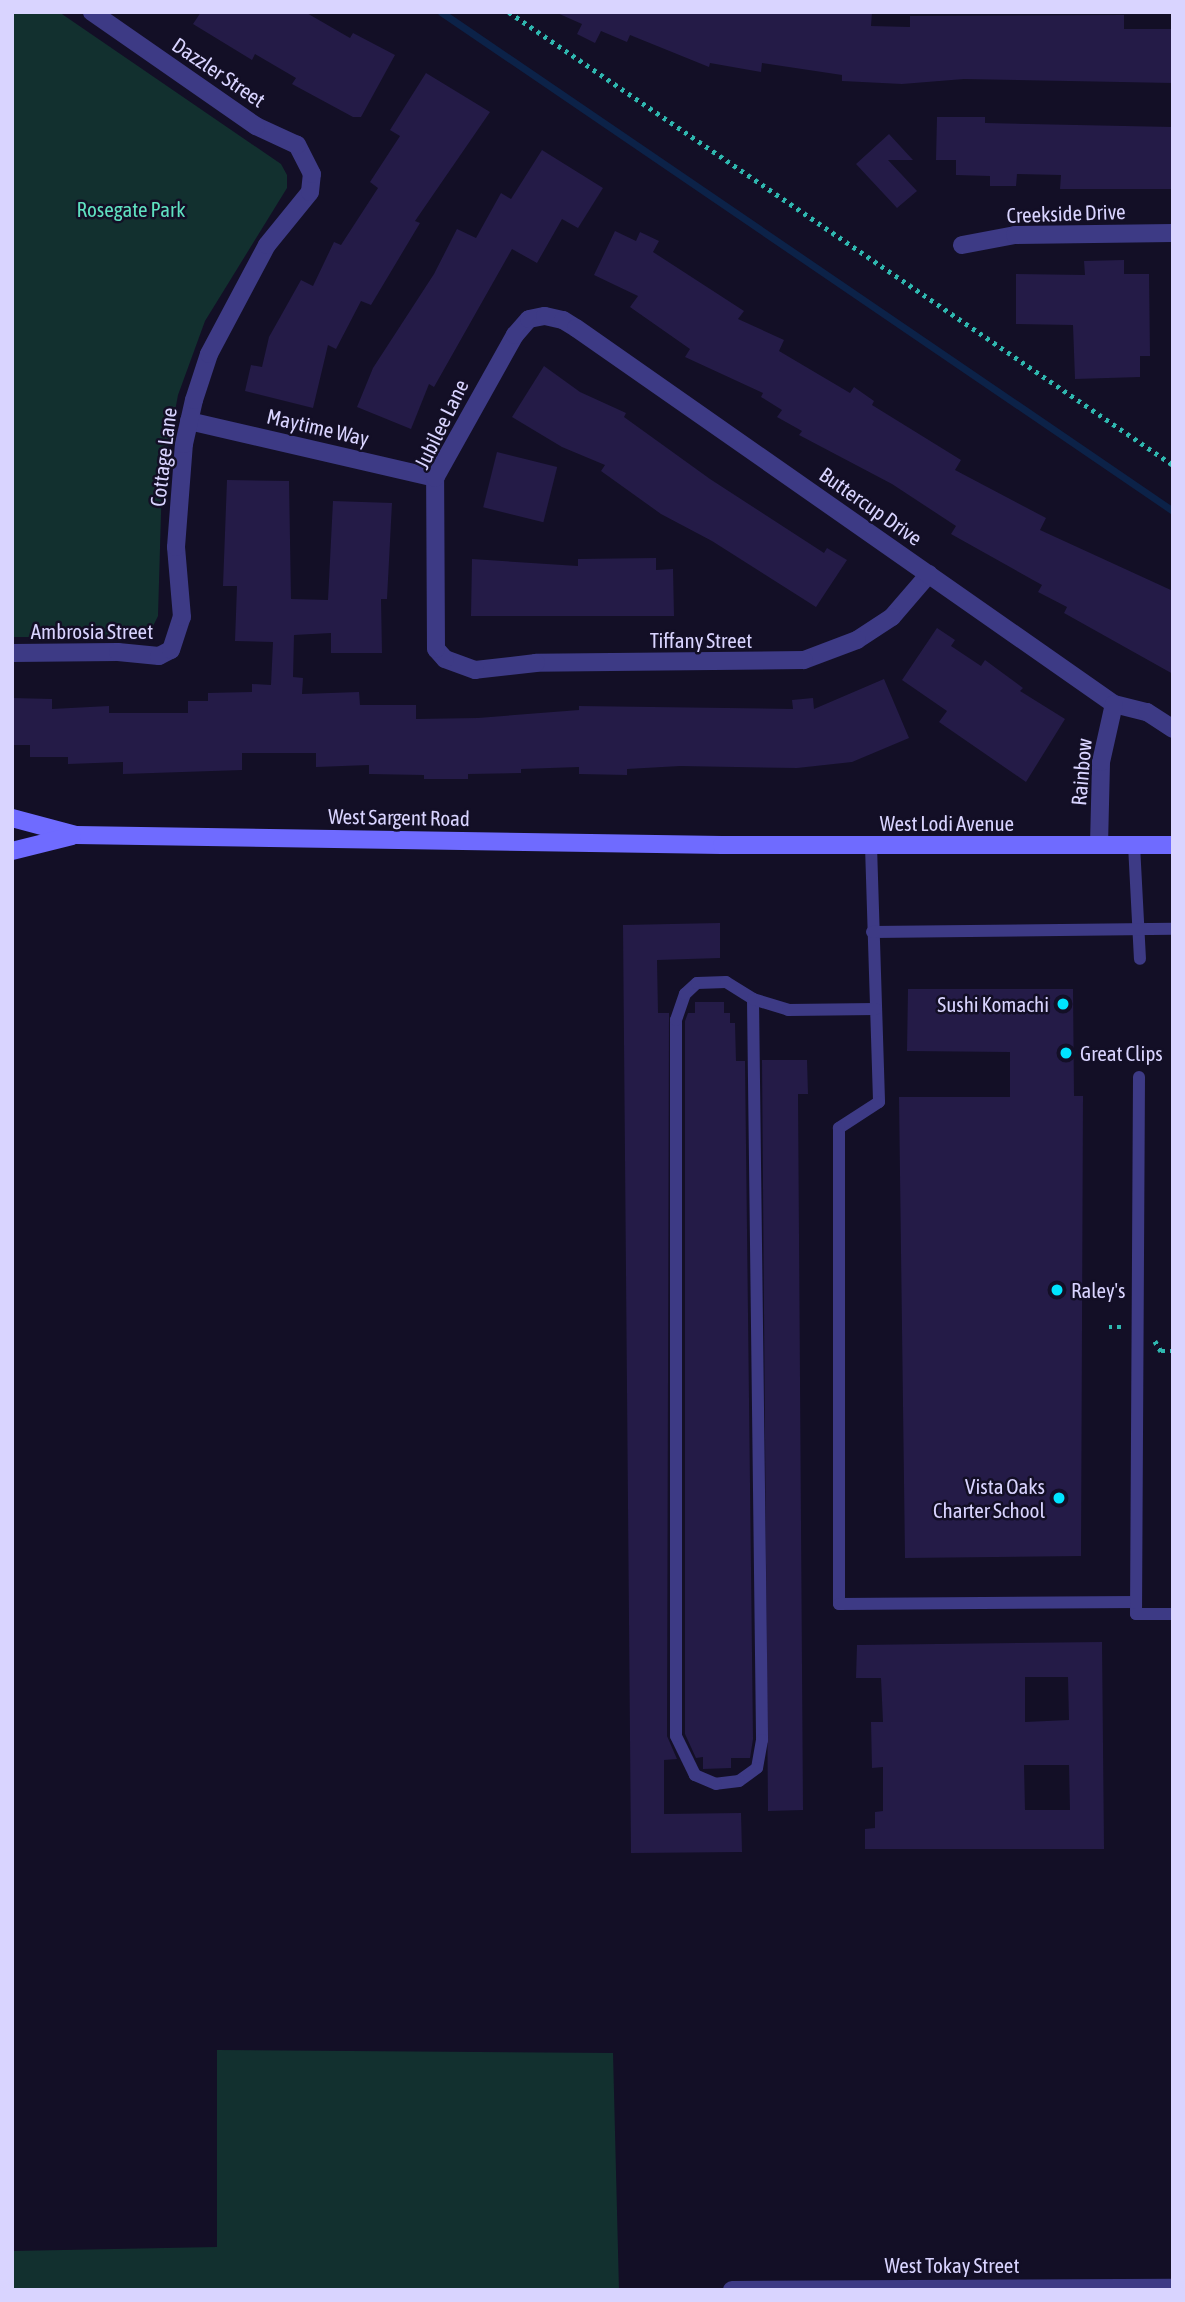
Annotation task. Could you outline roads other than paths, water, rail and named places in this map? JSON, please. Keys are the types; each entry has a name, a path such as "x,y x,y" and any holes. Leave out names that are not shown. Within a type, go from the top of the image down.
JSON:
{"street":[{"name":"Dazzler Street","path":"92,12 256,126 297,145 312,174"},
{"name":"Cottage Lane","path":"171,650 182,617 176,547 189,421 209,354 267,245 310,192 312,174"},
{"name":"Creekside Drive","path":"962,245 1015,235 1173,233"},
{"name":"Jubilee Lane","path":"444,659 436,649 433,632 435,478 515,335 529,319 545,316"},
{"name":"Buttercup Drive","path":"545,316 576,328 1115,704 1147,712 1173,729"},
{"name":"Maytime Way","path":"189,421 435,478"},
{"name":"Tiffany Street","path":"444,659 475,670 536,663 804,660 831,653 880,625 929,574"},
{"name":"Ambrosia Street","path":"12,653 118,652 159,656 171,650"},
{"name":"Rainbow","path":"1098,845 1101,762 1115,704"},
{"name":"West Sargent Road","path":"12,818 76,835 722,845"},
{"name":"West Sargent Road","path":"12,851 76,835"},
{"name":"West Lodi Avenue","path":"722,845 1173,845"},
{"name":"West Tokay Street","path":"732,2290 1173,2288"}],"lane":[{"path":"1134,845 1139,960"},
{"path":"871,846 879,1102 839,1128 839,1604 1136,1602"},
{"path":"872,932 1173,929"},
{"path":"753,999 762,1740 757,1768 739,1781 716,1784 695,1776 676,1736 676,1020 685,993 697,983 726,982 753,999 788,1010 876,1009"},
{"path":"1139,1077 1136,1614 1173,1614"}],"waterway":[{"path":"441,12 1173,511"}],"place":[{"name":"Sushi Komachi","path":"1063,1004"},
{"name":"Great Clips","path":"1066,1053"},
{"name":"Raley's","path":"1057,1290"},
{"name":"Vista Oaks Charter School","path":"1059,1498"}],"park label":[{"name":"Rosegate Park","path":"131,209"}]}
